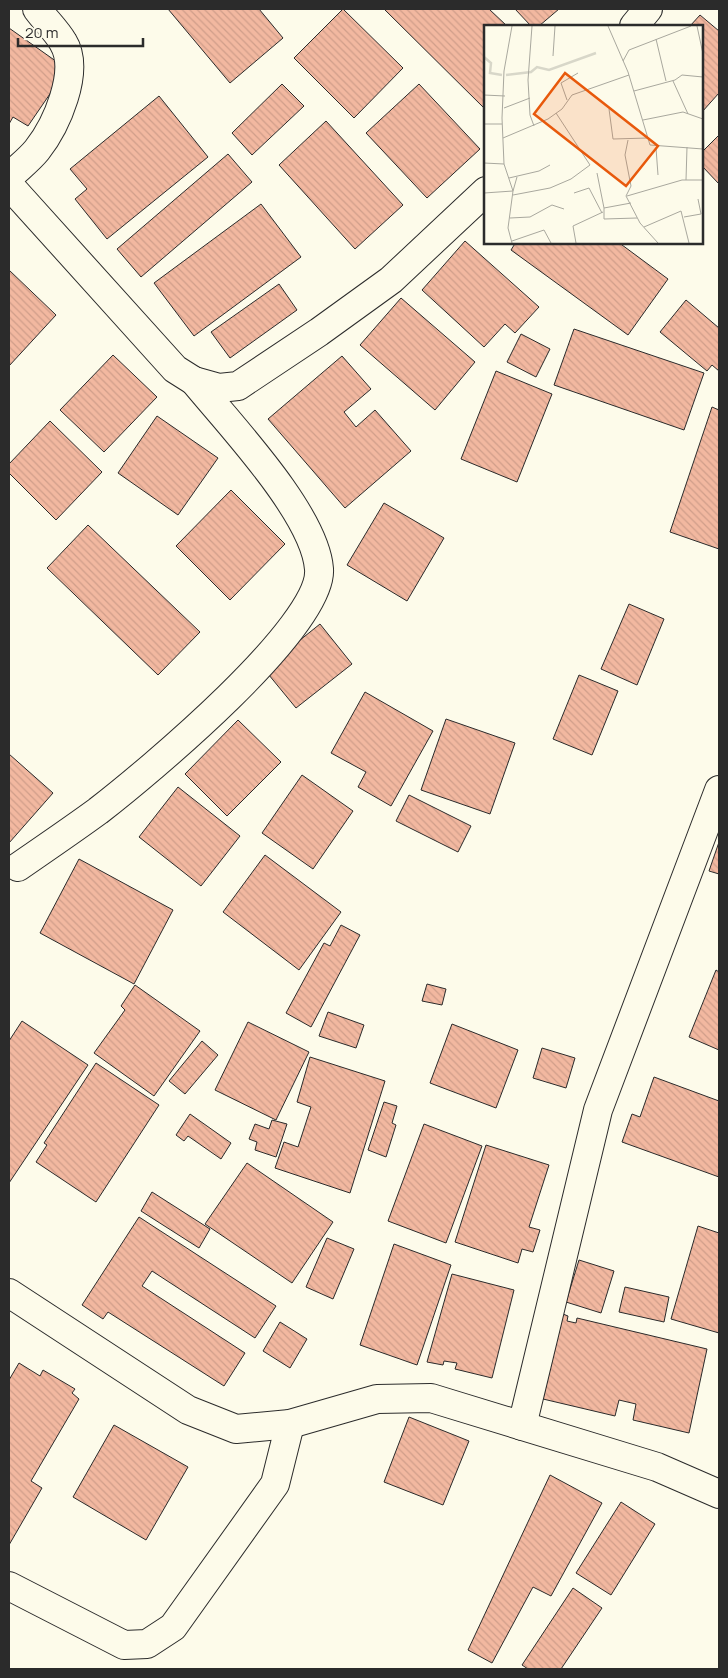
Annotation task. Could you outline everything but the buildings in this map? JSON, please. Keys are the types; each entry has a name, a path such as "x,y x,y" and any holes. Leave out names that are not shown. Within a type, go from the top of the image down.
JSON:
{"street":[{"path":"9,177 37,150 57,115 69,78 70,61 64,43 37,9"},
{"path":"635,25 648,9"},
{"path":"9,185 175,369 194,381 219,388 238,386 267,368 391,280 484,193"},
{"path":"18,868 99,810 211,715 264,661 299,619 317,587 319,568 308,532 276,481 194,381"},
{"path":"522,1426 598,1110 719,790"},
{"path":"9,1293 188,1410 236,1429 290,1424 377,1399 431,1398 658,1467 719,1494"},
{"path":"9,1586 124,1645 147,1644 173,1627 275,1484 290,1424"}]}
